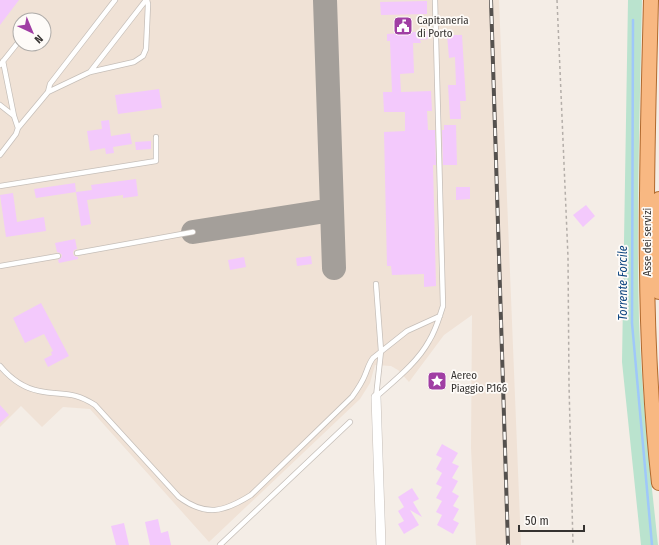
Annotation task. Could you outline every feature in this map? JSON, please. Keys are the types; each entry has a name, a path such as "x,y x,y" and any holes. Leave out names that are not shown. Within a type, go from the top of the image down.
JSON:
{"main road":[{"name":"Asse dei servizi","path":"651,0 646,257 649,361 659,483"},
{"name":"Asse dei servizi","path":"659,199 659,292"}],"street":[{"path":"376,397 381,545"}],"lane":[{"path":"48,92 50,84 115,0"},
{"path":"90,72 146,0"},
{"path":"0,155 16,134 18,128 48,92 90,72 134,62 142,56 146,49 148,4 146,0"},
{"path":"376,397 416,359 429,341 443,306 444,294 435,0"},
{"path":"12,50 2,63 18,128"},
{"path":"0,105 14,116"},
{"path":"0,186 156,161 156,137"},
{"path":"77,253 193,232"},
{"path":"0,266 58,256"},
{"path":"376,284 382,351 376,397"},
{"path":"0,366 24,386 39,391 69,394 84,398 94,405 179,497 188,504 202,509 221,510 235,505 251,495 352,397 365,375 369,363 382,351 407,331 440,316"},
{"path":"220,545 350,422"}],"path":[{"path":"557,0 568,257 569,385 573,545"}],"shaded area":[{"path":"0,0 499,0 521,545 476,545 471,448 472,315 444,335 409,382 398,370 391,366 375,365 370,383 360,399 209,542 90,409 63,407 42,427 21,406 0,427"}],"green space":[{"path":"628,0 642,0 638,201 639,321 644,405 658,545 641,545 622,362"}],"building":[{"path":"0,0 19,0 0,25"},
{"path":"427,1 427,14 381,15 380,2"},
{"path":"428,31 428,39 420,40 421,43 413,43 414,73 400,74 401,92 431,91 432,111 427,111 428,130 435,130 436,165 433,165 436,286 424,287 424,274 392,275 391,266 387,266 384,132 405,131 405,112 384,112 383,92 392,92 390,41 387,41 387,34"},
{"path":"447,35 462,35 466,101 460,101 461,119 450,119 448,85 456,85 455,57 449,58"},
{"path":"159,89 162,108 118,114 115,95"},
{"path":"109,120 111,136 130,133 132,144 113,147 114,153 106,154 105,148 90,151 87,131 102,129 101,121"},
{"path":"444,125 456,125 457,165 443,165 442,130 444,130"},
{"path":"151,141 151,149 136,150 135,142"},
{"path":"136,179 138,196 123,198 123,195 87,200 91,224 81,226 76,192 92,190 91,185"},
{"path":"75,183 76,192 36,198 34,189"},
{"path":"456,187 470,187 470,199 456,200"},
{"path":"13,193 17,222 44,217 46,231 6,237 0,195"},
{"path":"586,205 595,216 583,227 573,215"},
{"path":"75,239 77,249 74,250 73,253 74,256 78,257 78,259 59,263 58,260 62,255 57,252 55,243"},
{"path":"311,256 312,264 297,266 296,258"},
{"path":"244,257 246,267 230,270 228,260"},
{"path":"41,303 69,356 48,367 44,359 52,355 51,352 53,351 44,334 25,343 13,318"},
{"path":"0,405 9,415 0,423"},
{"path":"442,444 458,453 452,463 459,466 452,478 458,481 452,492 459,496 453,506 459,509 453,520 459,523 453,534 437,525 442,515 436,512 442,501 436,498 442,487 436,484 442,473 436,469 442,458 436,455"},
{"path":"412,488 419,499 413,502 422,517 410,510 419,525 404,534 398,524 404,521 398,511 404,507 398,497"},
{"path":"158,519 161,533 168,531 171,545 150,545 145,522"},
{"path":"124,523 129,545 116,545 111,526"}],"waterway":[{"name":"Torrente Forcile","path":"633,20 632,323 652,545"}],"taxiway":[{"path":"325,0 334,268"},
{"path":"193,232 332,210"}],"railway":[{"path":"491,0 508,545"}],"place":[{"name":"Capitaneria di Porto","path":"403,26"},
{"name":"Aereo Piaggio P.166","path":"437,381"}]}
